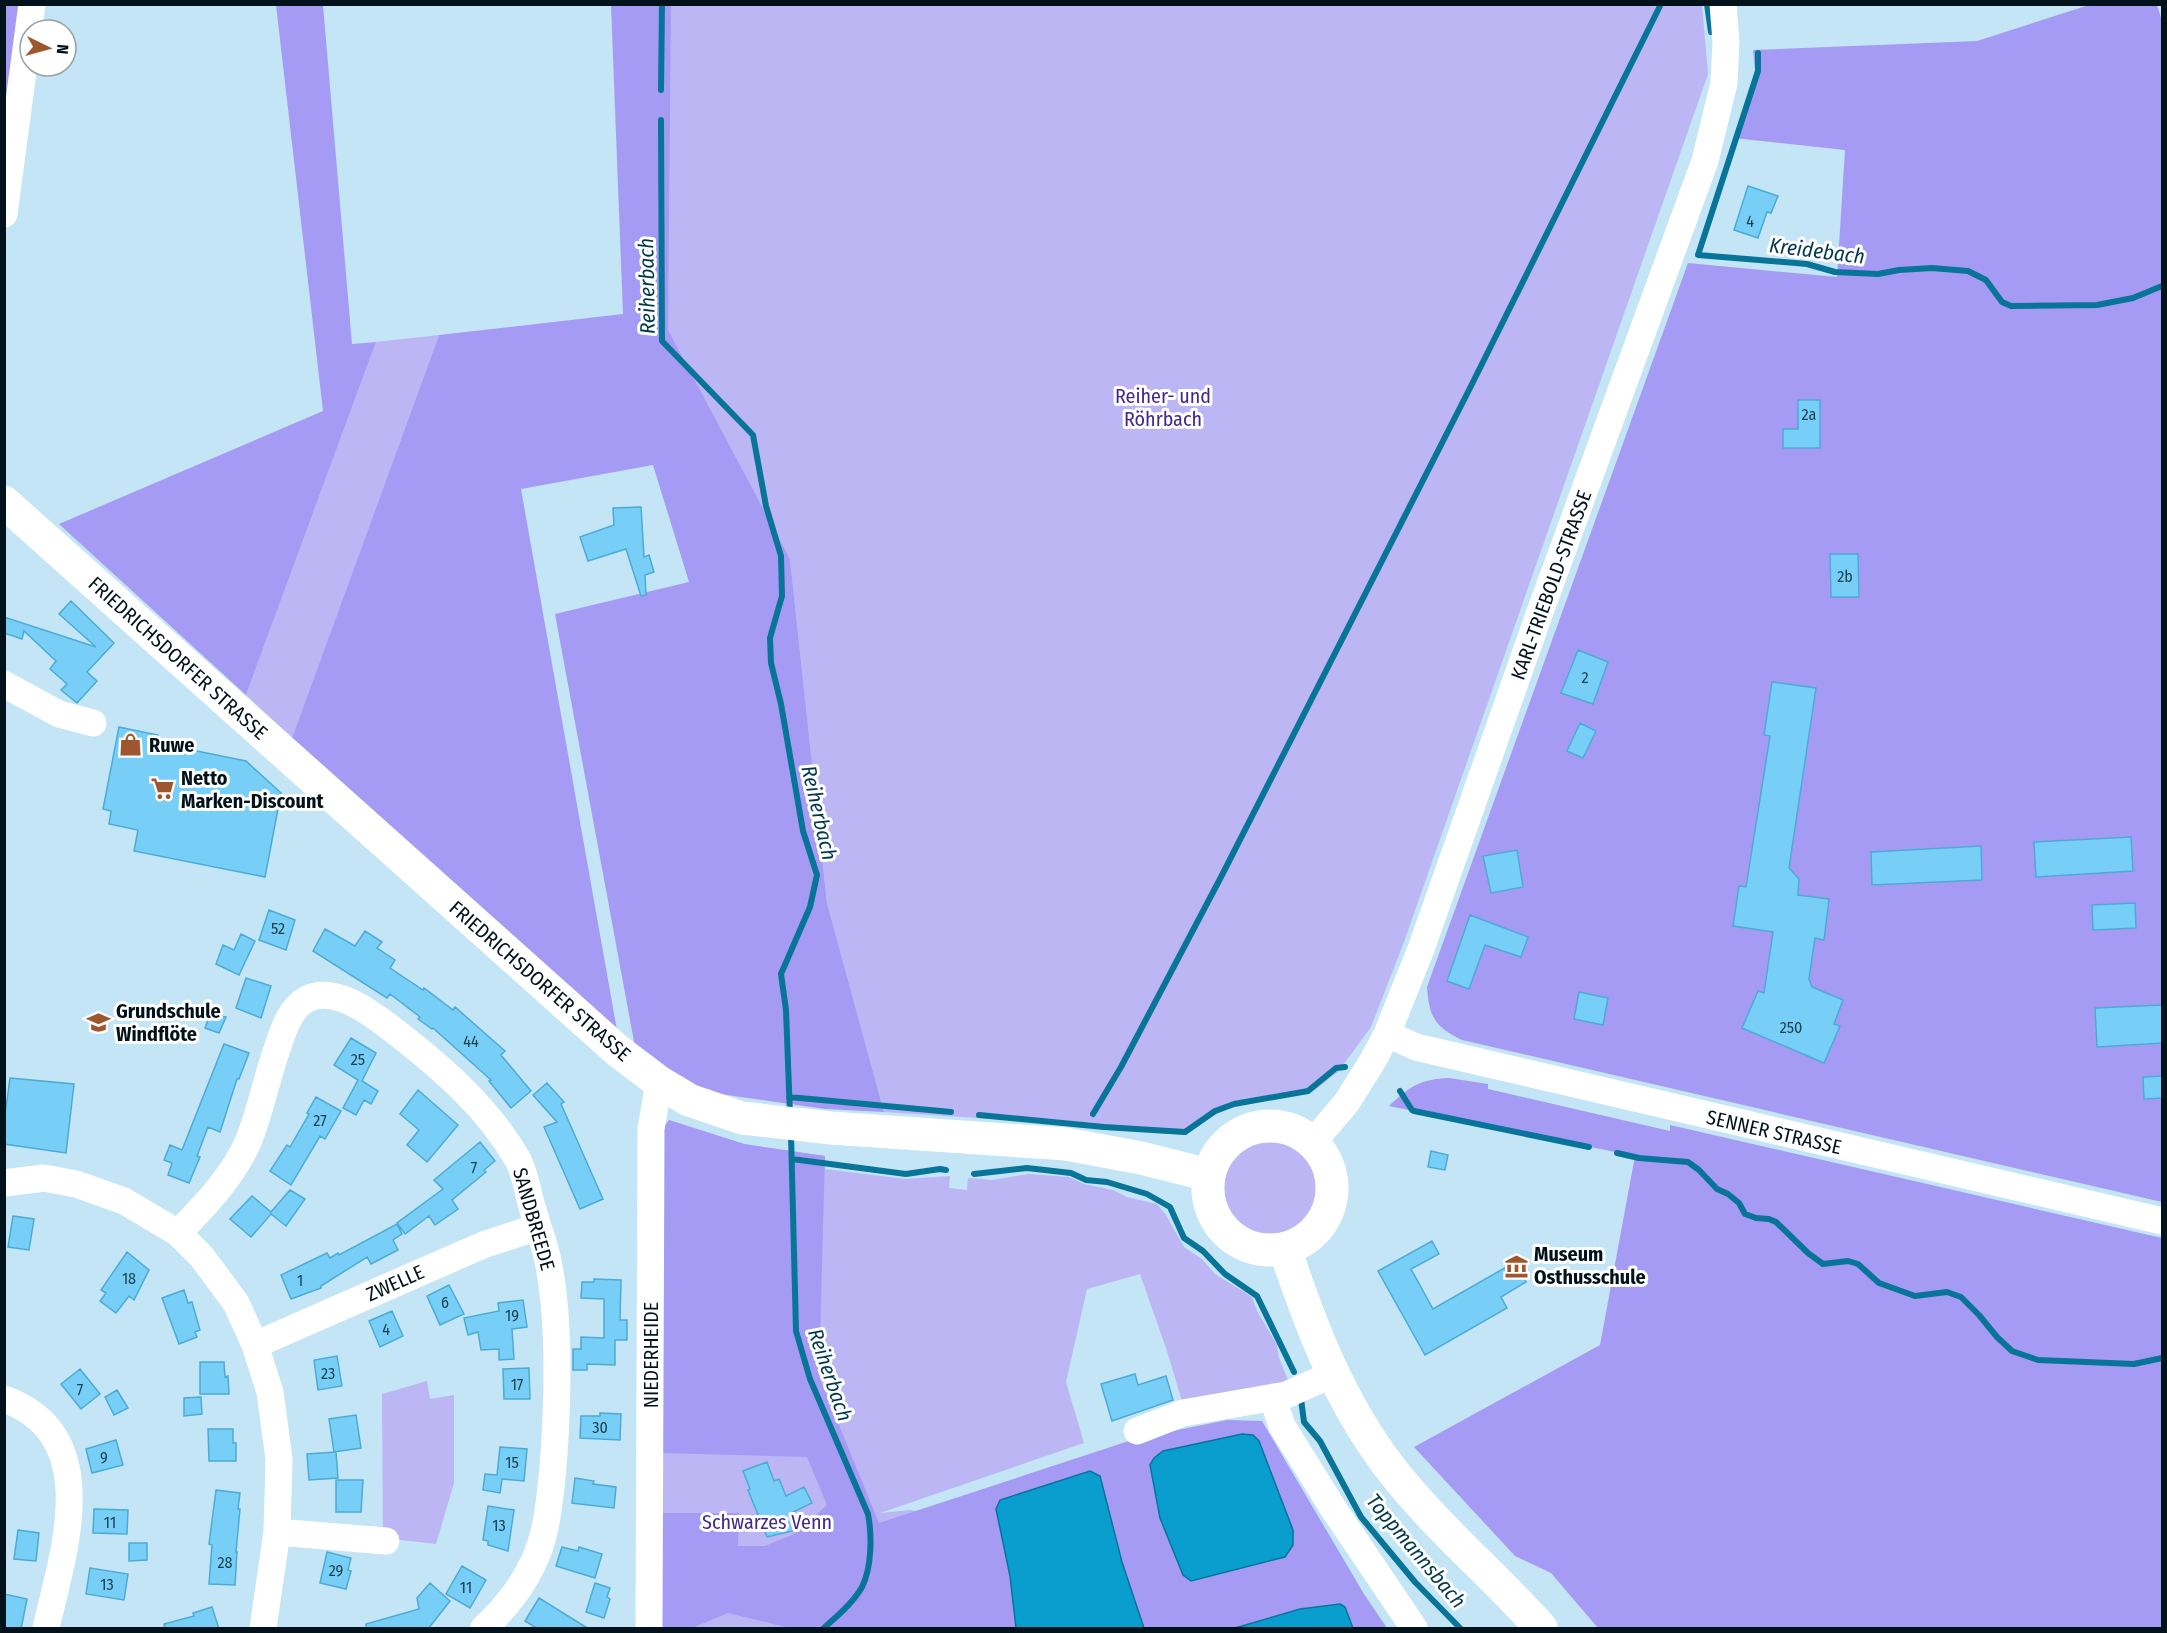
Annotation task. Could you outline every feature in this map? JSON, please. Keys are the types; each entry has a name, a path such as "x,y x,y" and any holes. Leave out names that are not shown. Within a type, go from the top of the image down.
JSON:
{"main road":[{"name":"FRIEDRICHSDORFER STRASSE","path":"4,502 618,1051 659,1082 689,1100 742,1118 791,1125 1066,1144 1141,1158 1209,1175"},
{"path":"1281,1126 1313,1142 1330,1170 1332,1190 1329,1210 1318,1228 1303,1241 1285,1249 1260,1249 1239,1242 1224,1230 1214,1214 1209,1196 1209,1175 1217,1156 1232,1138 1256,1127 1281,1126"},
{"path":"1285,1249 1311,1323 1333,1374 1351,1409 1390,1468 1445,1530 1541,1629"}],"street":[{"path":"4,214 32,4"},
{"name":"KARL-TRIEBOLD-STRASSE","path":"1313,1142 1347,1102 1372,1062 1387,1034 1421,949 1540,612 1705,161 1725,83 1724,4"},
{"path":"4,684 59,714 93,723"},
{"name":"SANDBREEDE","path":"178,1233 219,1190 247,1143 283,1030 294,1010 306,999 323,995 340,998 379,1020 429,1058 463,1088 491,1118 520,1163 549,1264 557,1344 556,1420 553,1474 544,1532 531,1570 514,1595 484,1629"},
{"name":"SENNER STRASSE","path":"1387,1034 1416,1047 2163,1221"},
{"name":"NIEDERHEIDE","path":"649,1629 651,1129 659,1082"},
{"path":"4,1183 44,1178 76,1184 124,1201 178,1233 202,1257 236,1304 255,1345 270,1392 279,1459 277,1532 263,1629"},
{"name":"ZWELLE","path":"255,1345 483,1245 538,1227"},
{"path":"1137,1431 1184,1413 1273,1399 1333,1374"},
{"path":"4,1399 21,1405 42,1420 56,1439 67,1465 70,1496 69,1527 46,1629"},
{"path":"1273,1399 1282,1426 1333,1508 1414,1629"},
{"path":"277,1532 387,1541"}],"green space":[{"name":"Reiher- und Röhrbach","path":"660,5 1702,5 1708,74 1404,942 1371,1027 1338,1072 1311,1093 1236,1105 1205,1120 1183,1135 884,1112 827,903 790,559 656,309"},
{"path":"439,335 292,738 246,695 376,342"},
{"path":"669,1120 744,1144 825,1156 825,1169 905,1179 950,1176 949,1188 967,1190 968,1178 992,1180 1029,1174 1069,1177 1084,1184 1113,1190 1127,1197 1157,1204 1184,1247 1202,1259 1215,1274 1252,1297 1257,1311 1277,1345 1279,1358 1290,1385 1183,1405 1140,1274 1087,1289 1066,1382 1084,1443 880,1513 911,1510 946,1518 976,1628 662,1628"},
{"path":"1271,1137 1291,1141 1300,1146 1314,1160 1319,1169 1323,1189 1319,1209 1314,1218 1300,1232 1291,1237 1271,1241 1251,1237 1242,1232 1228,1218 1223,1209 1219,1189 1223,1169 1228,1160 1242,1146 1251,1141"},
{"path":"427,1381 430,1399 454,1395 454,1483 436,1544 383,1538 382,1394"}],"shaded area":[{"path":"5,5 24,5 22,18 18,18 18,50 5,149"},
{"path":"276,5 323,5 352,344 376,342 246,695 59,524 323,411"},
{"path":"611,5 671,5 668,330 790,559 827,903 884,1112 825,1109 720,1094 682,1081 635,1047 555,614 689,582 653,465 521,489 618,1036 292,738 439,335 623,314"},
{"path":"2089,5 2157,5 2162,21 2162,1202 1462,1040 1453,1035 1435,1020 1427,987 1688,263 1837,277 1845,150 1734,138 1755,71 1753,50 1977,41"},
{"path":"1449,1078 1488,1084 1488,1089 1670,1131 1670,1125 2162,1238 2162,1628 1598,1628 1551,1573 1515,1556 1414,1447 1600,1345 1635,1156 1389,1106 1416,1085 1430,1080"},
{"name":"Schwarzes Venn","path":"669,1120 744,1144 825,1156 819,1376 879,1523 1138,1438 1227,1420 1262,1421 1364,1594 1387,1628 1353,1628 1345,1607 1300,1609 1235,1628 1144,1628 1122,1562 1010,1576 1016,1628 790,1628 728,1613 692,1628 662,1628 662,1513 739,1513 738,1546 765,1546 794,1534 827,1505 807,1457 661,1453 661,1130"}],"water":[{"path":"1242,1434 1253,1435 1259,1441 1293,1530 1293,1545 1285,1557 1191,1581 1183,1575 1160,1518 1150,1465 1154,1458 1163,1451"},
{"path":"1090,1471 1100,1476 1122,1562 1144,1628 1016,1628 1010,1576 996,1509 1000,1500"},
{"path":"1340,1604 1345,1607 1353,1628 1235,1628 1300,1609"}],"building":[{"path":"1748,186 1778,196 1771,213 1767,212 1758,238 1734,230"},
{"path":"1798,400 1820,400 1820,448 1783,448 1783,429 1798,429"},
{"path":"641,507 644,557 649,555 654,572 645,575 646,595 641,596 626,549 588,561 580,537 614,525 613,508"},
{"path":"1830,554 1858,554 1859,597 1831,597"},
{"path":"71,601 114,643 87,672 97,681 77,703 61,690 67,684 50,669 56,661 24,631 22,639 4,633 4,617 96,647 59,614"},
{"path":"1578,650 1608,662 1593,704 1561,693"},
{"path":"1772,682 1816,688 1789,868 1799,879 1798,895 1829,899 1824,940 1815,938 1809,979 1812,987 1843,1000 1834,1024 1840,1026 1824,1063 1742,1028 1758,991 1764,993 1773,932 1733,926 1739,886 1746,887 1770,736 1764,735"},
{"path":"1580,723 1596,731 1583,758 1567,751"},
{"path":"119,727 158,735 157,743 246,761 281,793 265,877 134,851 138,830 109,824 111,811 103,809"},
{"path":"2131,837 2133,871 2036,877 2034,842"},
{"path":"1981,846 1982,880 1872,885 1871,852"},
{"path":"1517,850 1523,887 1491,893 1483,856"},
{"path":"2135,903 2136,928 2093,930 2092,905"},
{"path":"269,910 295,920 286,950 259,940"},
{"path":"1470,915 1528,937 1521,957 1485,945 1469,989 1447,981"},
{"path":"325,929 355,946 365,931 382,942 377,948 395,960 390,968 423,990 424,988 453,1010 455,1007 505,1051 501,1055 531,1091 511,1108 489,1081 491,1080 433,1028 418,1019 420,1017 390,994 387,998 313,951"},
{"path":"241,934 255,941 239,975 216,964 223,945 234,950"},
{"path":"246,978 271,986 261,1018 236,1008"},
{"path":"1579,992 1608,998 1603,1025 1574,1019"},
{"path":"2163,1005 2163,1043 2097,1047 2095,1008"},
{"path":"210,1014 226,1017 219,1033 205,1028"},
{"path":"351,1038 376,1053 362,1081 378,1091 371,1104 364,1100 356,1115 343,1108 358,1080 334,1065"},
{"path":"224,1044 249,1053 239,1079 237,1079 220,1132 208,1127 197,1156 200,1157 189,1183 168,1175 172,1163 164,1160 170,1145 182,1150"},
{"path":"2163,1076 2163,1098 2144,1099 2143,1077"},
{"path":"10,1078 74,1084 66,1153 4,1144 4,1122"},
{"path":"547,1083 564,1102 561,1104 603,1199 580,1209 544,1127 557,1122 533,1095"},
{"path":"418,1090 458,1125 427,1162 407,1145 419,1130 400,1114"},
{"path":"316,1097 341,1111 325,1139 320,1136 291,1185 270,1171 287,1145 290,1147"},
{"path":"480,1142 495,1161 484,1170 486,1172 452,1200 458,1209 435,1225 429,1216 405,1234 397,1223 443,1189 434,1180"},
{"path":"1431,1151 1448,1155 1445,1170 1428,1167"},
{"path":"290,1190 305,1199 286,1226 271,1214 251,1237 230,1219 252,1196 271,1212"},
{"path":"13,1216 34,1219 29,1250 8,1247"},
{"path":"397,1224 402,1234 393,1240 398,1250 371,1264 367,1257 321,1288 291,1299 281,1275 327,1253 330,1258 338,1253 339,1255"},
{"path":"1432,1241 1439,1254 1411,1269 1433,1309 1515,1262 1526,1282 1501,1297 1507,1308 1425,1355 1378,1271"},
{"path":"127,1252 149,1270 134,1300 129,1296 116,1313 100,1301 106,1293 101,1290"},
{"path":"594,1279 621,1280 620,1320 627,1320 627,1340 615,1340 615,1365 587,1364 587,1370 573,1370 573,1349 581,1349 581,1337 604,1338 604,1299 581,1298 582,1282 594,1282"},
{"path":"449,1285 464,1314 440,1325 427,1296"},
{"path":"184,1290 188,1303 192,1302 200,1330 195,1332 197,1337 179,1344 162,1298"},
{"path":"523,1300 527,1327 512,1329 514,1359 499,1360 499,1349 481,1350 478,1332 468,1335 464,1318 499,1311 498,1303"},
{"path":"392,1311 403,1336 380,1347 369,1321"},
{"path":"337,1356 342,1386 318,1390 314,1360"},
{"path":"200,1362 224,1362 229,1394 200,1394"},
{"path":"529,1368 530,1399 504,1399 503,1369"},
{"path":"80,1369 100,1394 81,1409 61,1384"},
{"path":"1135,1374 1138,1385 1166,1376 1173,1400 1112,1421 1101,1384"},
{"path":"117,1390 128,1408 114,1415 105,1397"},
{"path":"201,1397 202,1414 184,1416 184,1398"},
{"path":"600,1413 621,1414 620,1440 580,1438 581,1416 600,1416"},
{"path":"356,1415 361,1448 334,1452 329,1419"},
{"path":"208,1429 233,1429 236,1461 209,1461"},
{"path":"116,1440 123,1465 92,1473 86,1449"},
{"path":"500,1447 527,1449 524,1481 502,1479 500,1493 483,1490 485,1474 497,1475"},
{"path":"336,1452 338,1478 309,1480 307,1454"},
{"path":"767,1462 774,1481 779,1479 786,1496 804,1487 812,1503 789,1514 793,1531 767,1537 743,1471"},
{"path":"575,1478 594,1481 593,1484 616,1487 614,1508 572,1503"},
{"path":"336,1480 363,1480 361,1512 336,1512"},
{"path":"216,1490 240,1493 235,1585 209,1584 212,1545 209,1544"},
{"path":"488,1506 514,1510 508,1551 488,1545 488,1541 483,1540"},
{"path":"94,1509 128,1510 127,1534 93,1533"},
{"path":"18,1530 39,1533 36,1561 14,1559"},
{"path":"129,1543 147,1543 147,1560 129,1561"},
{"path":"562,1547 578,1551 579,1547 602,1554 595,1578 556,1566"},
{"path":"327,1552 351,1558 348,1570 351,1571 346,1589 320,1583"},
{"path":"462,1566 486,1580 470,1608 446,1594"},
{"path":"90,1568 128,1574 124,1600 86,1594"},
{"path":"430,1583 450,1601 428,1629 366,1629 366,1624 419,1609 417,1598"},
{"path":"595,1583 610,1588 607,1597 610,1599 604,1618 586,1612"},
{"path":"4,1594 27,1599 21,1629 4,1629"},
{"path":"539,1598 589,1629 538,1629 525,1621"},
{"path":"212,1607 219,1629 165,1629 164,1624 194,1616 193,1613"}],"waterway":[{"name":"Reiherbach","path":"661,90 662,4"},
{"path":"1093,1114 1121,1067 1221,877 1469,390 1661,4"},
{"name":"Kreidebach","path":"1707,4 1711,32"},
{"name":"Kreidebach","path":"1758,53 1758,71 1698,255 1807,264 1835,272 1878,274 1932,268 1968,271 1986,280 2002,302 2011,306 2097,305 2133,298 2162,286"},
{"name":"Reiherbach","path":"661,120 662,341 753,435 766,506 781,556 782,596 770,638 771,663 781,704 803,831 817,875 810,907 781,974 786,1010 790,1115"},
{"path":"979,1115 1185,1132 1215,1111 1234,1104 1308,1091 1336,1068 1345,1067"},
{"path":"1400,1091 1414,1111 1589,1147"},
{"path":"789,1097 951,1112"},
{"name":"Reiherbach","path":"791,1134 796,1331 810,1379 868,1514 870,1531 868,1570 862,1587 849,1604 824,1628"},
{"path":"1617,1153 1639,1158 1688,1162 1717,1189 1739,1203 1745,1214 1776,1222 1823,1264 1848,1261 1858,1264 1879,1283 1915,1296 1947,1292 1961,1297 2012,1351 2038,1360 2134,1364 2162,1358"},
{"name":"Toppmannsbach","path":"792,1159 906,1174 946,1170"},
{"name":"Toppmannsbach","path":"974,1174 1027,1168 1071,1173 1086,1180 1107,1182 1147,1194 1170,1207 1184,1238 1203,1251 1225,1274 1257,1296 1294,1372"},
{"name":"Toppmannsbach","path":"1301,1399 1304,1422 1320,1441 1361,1517 1415,1582 1460,1628"}],"place":[{"name":"Ruwe","path":"131,745"},
{"name":"Netto Marken-Discount","path":"163,789"},
{"name":"Grundschule Windflöte","path":"98,1022"},
{"name":"Museum Osthusschule","path":"1516,1266"}]}
